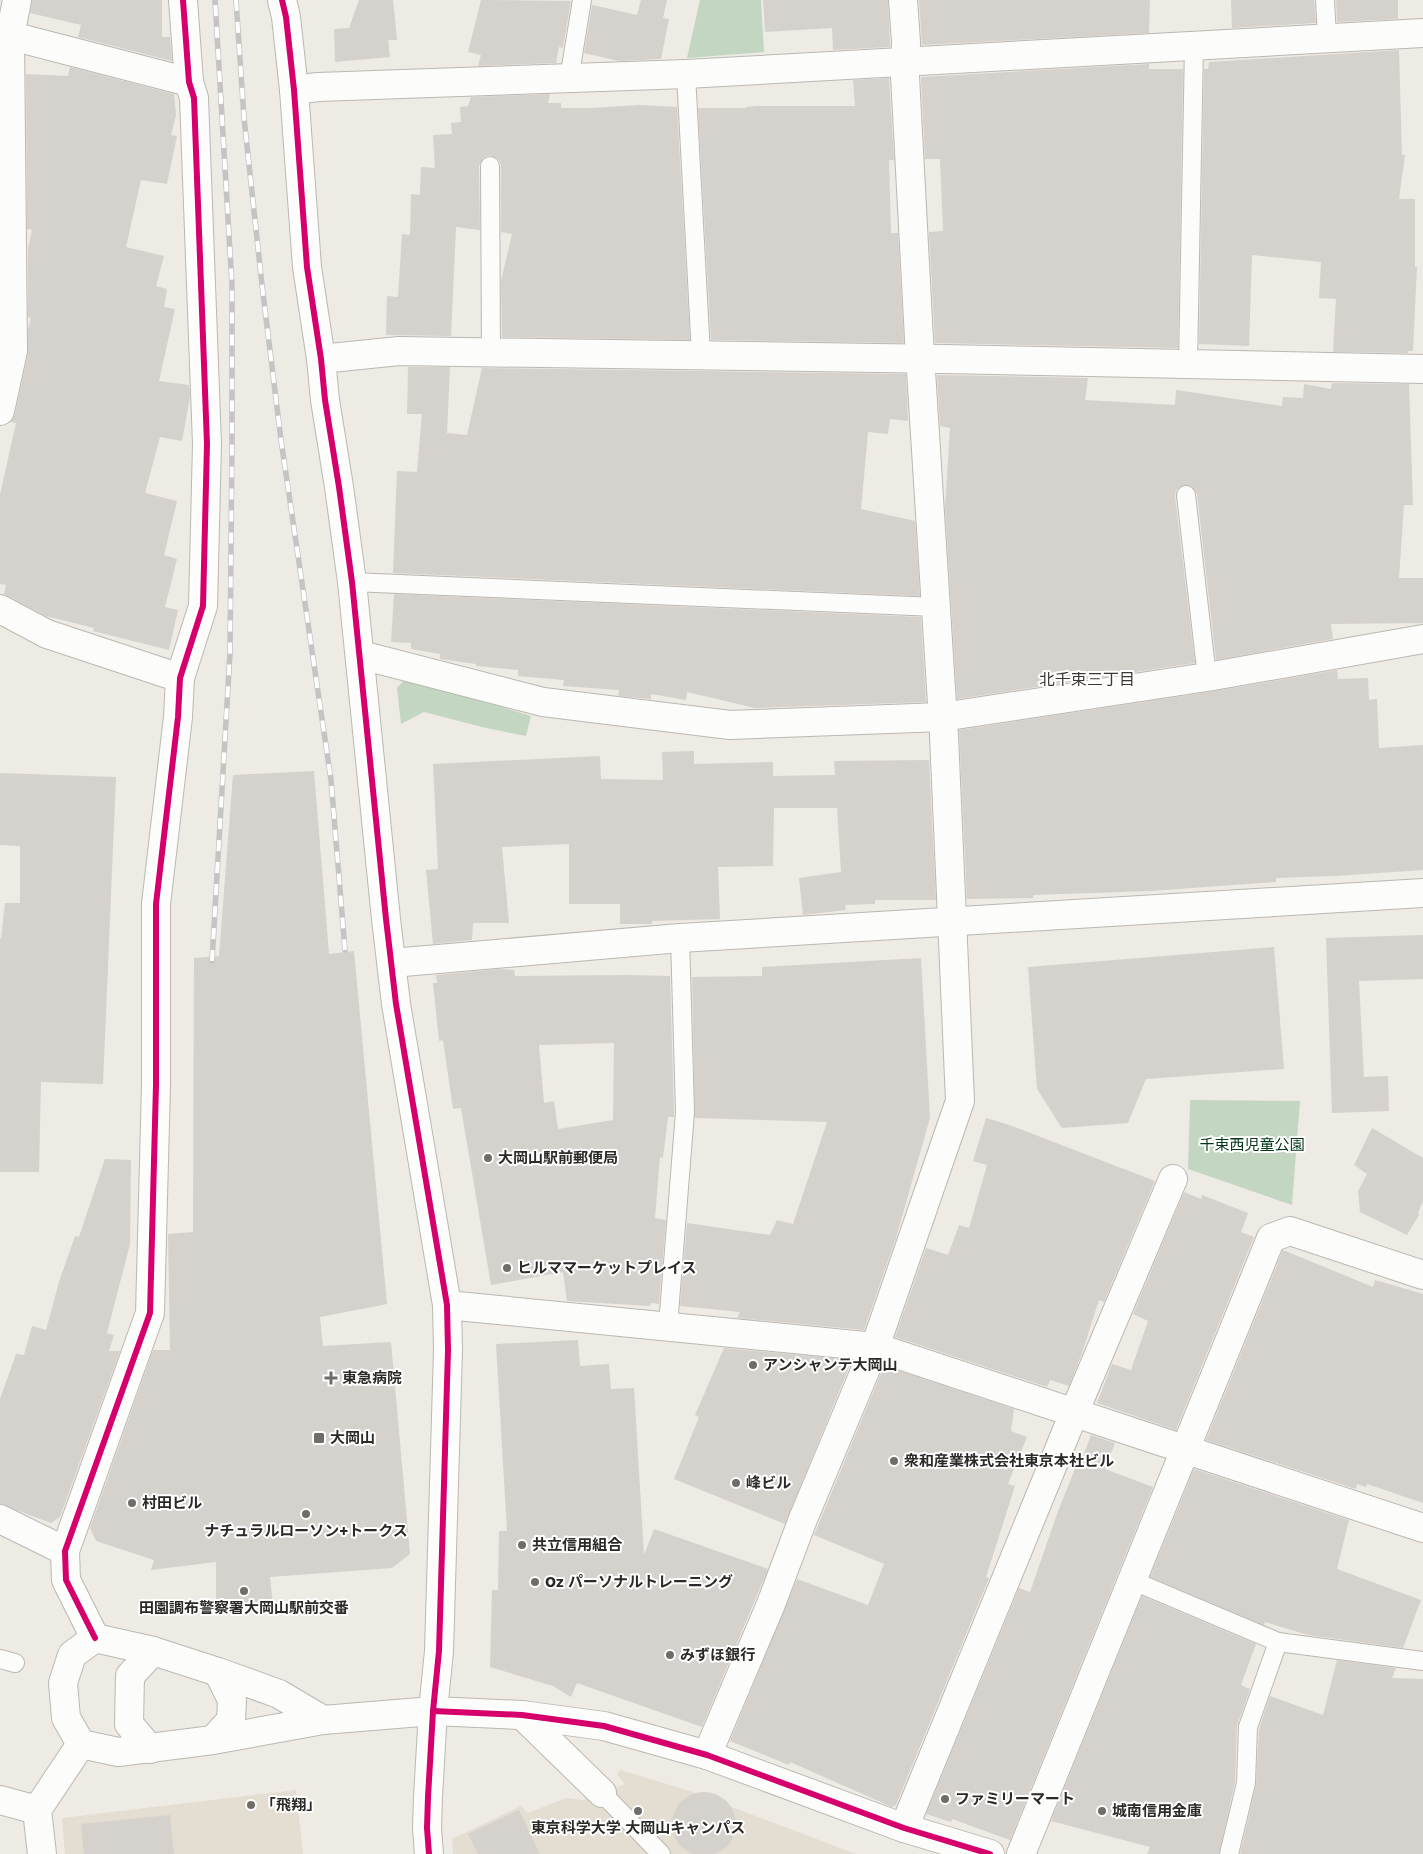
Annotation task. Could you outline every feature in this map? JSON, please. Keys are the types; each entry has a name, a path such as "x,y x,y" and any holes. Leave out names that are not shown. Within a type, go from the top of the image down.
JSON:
{"street":[{"path":"0,411 13,351 5,34 17,0"},
{"path":"95,1638 66,1580 65,1552 150,1314 156,1085 156,904 178,717 180,678 203,606 207,444 194,98 189,82 183,0"},
{"path":"282,0 286,17 294,90 307,267 361,655 386,919 410,1090 447,1304 448,1350 439,1651 433,1711 427,1828 428,1854"},
{"path":"707,1755 771,1604 803,1519 875,1346 960,1101 953,923 903,0"},
{"path":"294,90 318,87 686,74 1423,33"},
{"path":"5,34 189,82"},
{"path":"321,359 399,351 921,358 1423,369"},
{"path":"0,609 47,634 180,678"},
{"path":"361,655 543,702 730,725 942,717 1207,677 1423,639"},
{"path":"392,963 680,938 953,923 1423,893"},
{"path":"904,1828 1074,1413 1173,1179"},
{"path":"1021,1854 1271,1238 1290,1232 1423,1275"},
{"path":"447,1304 875,1346 1423,1528"},
{"path":"0,1520 65,1552"},
{"path":"323,1720 279,1694 218,1672 153,1650 95,1638 72,1655 63,1683 66,1718 81,1744 118,1752 213,1740 323,1720 433,1711 522,1715 604,1726 707,1755 904,1828 990,1854"},
{"path":"150,1748 129,1724 130,1676 153,1650"},
{"path":"213,1740 231,1720 232,1700 218,1672"},
{"path":"522,1715 602,1793"},
{"path":"42,1854 38,1810 81,1744"},
{"path":"0,1800 38,1810"}],"lane":[{"path":"569,79 582,0"},
{"path":"1325,0 1327,38"},
{"path":"1188,365 1194,45"},
{"path":"686,74 701,356"},
{"path":"490,166 492,352"},
{"path":"1186,495 1207,677"},
{"path":"352,582 935,607"},
{"path":"668,1326 684,1112 680,938"},
{"path":"1131,1580 1278,1642 1423,1661"},
{"path":"1229,1854 1246,1783 1248,1727 1278,1642"},
{"path":"602,1793 661,1854"}],"shaded area":[{"name":"東京科学大学 大岡山キャンパス","path":"620,1770 687,1790 856,1854 453,1854 452,1839 521,1806 528,1813 566,1798 584,1800 625,1784 617,1774"},
{"path":"296,1790 303,1854 65,1854 62,1818"}],"green space":[{"path":"700,0 761,0 764,52 687,58"},
{"path":"406,678 531,716 526,736 424,712 401,724 397,688"},
{"name":"千束西児童公園","path":"1190,1100 1300,1101 1292,1205 1188,1169"}],"building":[{"path":"32,0 162,0 162,37 170,37 172,61 78,37 81,25 30,13"},
{"path":"359,0 393,0 397,40 388,40 390,57 335,62 334,29 349,28"},
{"path":"481,0 571,1 563,48 559,47 556,63 478,66 481,55 468,52"},
{"path":"641,0 667,0 663,18 669,19 661,59 619,61 584,53 592,5 637,15"},
{"path":"763,0 888,0 890,47 833,50 832,28 765,32"},
{"path":"919,0 1150,0 1149,33 922,45"},
{"path":"1231,0 1314,0 1316,23 1232,28"},
{"path":"1336,0 1398,0 1398,19 1337,22"},
{"path":"1399,50 1402,155 1405,155 1399,199 1415,199 1415,267 1417,267 1413,351 1408,351 1408,353 1333,352 1336,299 1319,298 1321,262 1252,255 1249,346 1199,344 1204,69 1208,69 1209,62"},
{"path":"1149,64 1149,69 1183,69 1178,348 935,343 929,232 943,231 940,159 925,159 921,77"},
{"path":"70,67 174,94 176,115 171,135 177,136 167,184 141,180 126,247 164,256 156,286 167,289 164,307 175,309 159,381 189,385 190,397 182,441 160,437 145,493 177,501 164,555 177,559 165,607 178,610 169,650 93,631 94,628 46,616 4,594 6,585 0,584 0,495 16,423 11,422 15,414 28,354 28,329 31,318 28,317 28,248 32,230 27,229 26,74 68,76"},
{"path":"889,78 894,160 889,160 891,233 898,233 904,343 711,340 698,108 855,106 853,80"},
{"path":"550,94 548,103 561,103 561,108 641,105 677,107 690,340 502,337 501,281 512,234 501,232 501,165 499,160 490,155 484,157 479,166 480,230 456,227 451,336 386,335 387,296 398,297 402,234 410,235 411,194 420,195 421,167 435,168 433,135 452,134 451,123 461,122 460,107 468,106 471,97"},
{"path":"408,367 450,367 447,433 467,435 482,368 906,374 908,421 890,419 888,434 868,432 861,509 915,521 920,596 393,573 397,471 417,472 422,414 407,414"},
{"path":"937,375 1088,378 1085,400 1175,405 1176,390 1282,406 1283,397 1303,398 1304,384 1331,389 1332,383 1409,384 1413,505 1404,505 1399,578 1423,578 1423,623 1331,624 1333,639 1216,660 1197,494 1191,486 1184,485 1176,490 1175,496 1195,663 957,699 945,507 950,428 940,426"},
{"path":"394,594 921,617 926,702 755,708 687,692 686,700 651,694 651,699 618,696 619,690 563,686 564,680 518,676 518,670 476,666 476,664 440,659 440,654 411,649 411,643 391,642"},
{"path":"1337,670 1338,679 1368,678 1369,700 1377,699 1379,748 1423,745 1423,870 1276,878 1276,882 1151,891 1033,895 1033,898 967,899 959,730 1209,692"},
{"path":"694,751 694,764 773,762 773,776 835,775 834,761 929,760 936,900 875,900 875,904 845,905 846,910 803,915 799,878 841,872 837,808 774,808 773,866 718,867 720,919 652,921 652,924 620,924 620,904 569,904 569,844 502,847 509,923 473,923 472,940 433,944 426,870 438,869 433,764 600,756 601,779 663,780 662,752"},
{"path":"314,771 329,954 354,951 387,1304 320,1317 323,1346 391,1342 410,1554 392,1568 270,1577 273,1606 216,1608 216,1562 151,1570 154,1560 96,1541 90,1528 153,1350 170,1350 168,1234 193,1232 194,958 219,956 233,775"},
{"path":"0,773 116,777 103,1084 41,1082 39,1172 0,1172 0,938 5,903 20,903 20,846 0,845"},
{"path":"1423,935 1423,979 1359,981 1364,1077 1388,1076 1389,1111 1332,1113 1326,938"},
{"path":"1274,947 1284,1069 1146,1079 1128,1123 1062,1128 1037,1089 1028,967"},
{"path":"921,958 930,1118 896,1238 864,1330 737,1318 740,1312 680,1306 687,1223 770,1235 777,1220 793,1224 827,1122 695,1118 692,977 762,976 762,967"},
{"path":"499,969 514,970 515,976 670,976 674,1117 668,1117 663,1158 660,1157 655,1218 666,1220 659,1304 651,1303 650,1306 567,1301 563,1272 491,1285 461,1108 453,1109 443,1040 439,1041 433,983 437,983 436,975","holes":["614,1043 613,1120 558,1129 554,1101 544,1103 539,1045"]},
{"path":"986,1118 1012,1126 1155,1181 1104,1302 1099,1300 1069,1386 1050,1380 1047,1387 895,1337 926,1248 948,1255 959,1225 969,1228 987,1165 973,1161"},
{"path":"1372,1128 1423,1158 1423,1201 1418,1213 1419,1215 1407,1235 1360,1212 1358,1191 1367,1174 1354,1165"},
{"path":"105,1159 131,1160 130,1244 107,1333 114,1335 109,1351 120,1351 60,1517 51,1523 0,1504 0,1399 16,1354 24,1355 32,1326 46,1330 59,1282 75,1236 79,1237"},
{"path":"1184,1192 1201,1199 1202,1195 1248,1213 1241,1232 1254,1237 1176,1430 1097,1403 1112,1364 1131,1370 1148,1321 1133,1314"},
{"path":"1283,1250 1373,1287 1375,1280 1423,1294 1423,1503 1367,1484 1366,1487 1357,1484 1356,1489 1206,1440"},
{"path":"578,1340 580,1366 609,1364 611,1389 634,1388 644,1555 654,1529 768,1569 702,1727 577,1683 571,1697 553,1686 490,1667 492,1590 498,1590 499,1531 507,1531 496,1344"},
{"path":"724,1348 852,1360 785,1524 674,1479 699,1417 695,1415"},
{"path":"884,1366 1014,1409 1011,1431 1027,1437 1008,1484 1015,1486 986,1577 989,1578 896,1805 892,1807 790,1762 789,1765 730,1741 797,1579 868,1605 884,1564 814,1535"},
{"path":"1091,1435 1115,1443 1105,1469 1153,1487 1010,1840 952,1819 951,1822 926,1814 1019,1588 1030,1592 1057,1514 1076,1466 1079,1467"},
{"path":"1194,1469 1349,1520 1337,1569 1421,1600 1403,1648 1308,1635 1265,1622 1264,1625 1150,1577"},
{"path":"1142,1596 1256,1644 1241,1685 1250,1689 1237,1726 1235,1782 1219,1854 1147,1854 1150,1847 1051,1821"},
{"path":"1337,1660 1396,1668 1392,1678 1423,1679 1423,1854 1240,1854 1256,1785 1259,1729 1270,1696 1323,1715"},
{"path":"698,1792 710,1792 727,1801 734,1812 736,1824 734,1836 727,1847 710,1856 698,1856 686,1851 677,1842 672,1830 672,1818 677,1806 686,1797"},
{"path":"519,1810 540,1854 478,1854 468,1834"},
{"path":"170,1815 174,1854 84,1854 81,1824"}],"railway":[{"path":"212,961 230,653 232,444 232,285 215,0"},
{"path":"236,0 244,118 262,285 281,440 331,780 345,950"}],"cycle path":[{"path":"95,1638 66,1580 65,1551 150,1313 156,1085 156,904 178,717 180,678 203,606 207,444 194,98 189,82 183,0"},
{"path":"282,0 286,17 294,90 307,267 352,582 396,1004 447,1305 448,1350 439,1651 428,1797 427,1828 429,1854"},
{"path":"433,1711 522,1715 604,1726 707,1755 904,1828 990,1854"}],"place":[{"name":"大岡山駅前郵便局","path":"488,1158"},
{"name":"ヒルママーケットプレイス","path":"507,1268"},
{"name":"アンシャンテ大岡山","path":"753,1365"},
{"name":"東急病院","path":"331,1378"},
{"name":"大岡山","path":"319,1438"},
{"name":"衆和産業株式会社東京本社ビル","path":"894,1461"},
{"name":"峰ビル","path":"736,1483"},
{"name":"村田ビル","path":"132,1503"},
{"name":"ナチュラルローソン+トークス","path":"306,1514"},
{"name":"共立信用組合","path":"522,1545"},
{"name":"Oz パーソナルトレーニング","path":"535,1582"},
{"name":"田園調布警察署大岡山駅前交番","path":"244,1591"},
{"name":"みずほ銀行","path":"670,1655"},
{"name":"ファミリーマート","path":"945,1799"},
{"name":"「飛翔」","path":"251,1805"},
{"name":"東京科学大学 大岡山キャンパス","path":"638,1811"},
{"name":"城南信用金庫","path":"1102,1811"}],"district":[{"name":"北千束三丁目","path":"1087,679"}]}
